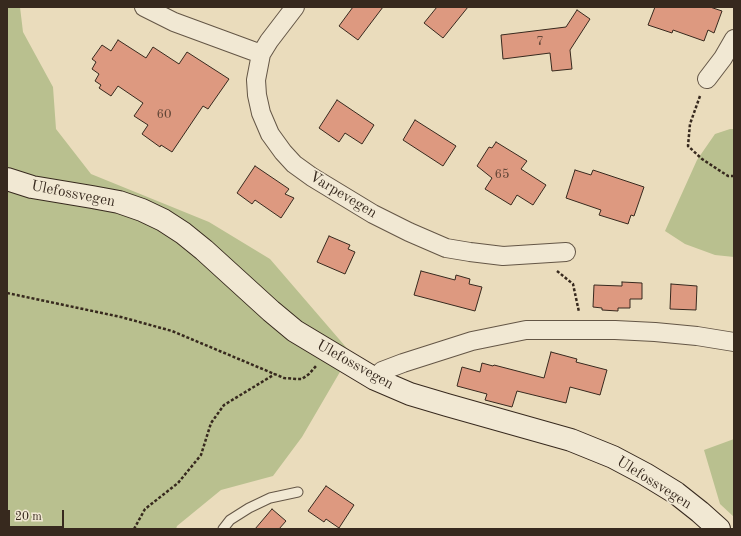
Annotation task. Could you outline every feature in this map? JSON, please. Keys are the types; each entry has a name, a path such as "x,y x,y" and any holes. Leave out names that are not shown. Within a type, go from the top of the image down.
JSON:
{"street":[{"path":"144,7 174,22 261,54"},
{"name":"Varpevegen","path":"295,7 268,41 261,54 256,80 257,95 261,113 270,134 294,164 312,177 373,214 446,248 503,256 566,252"},
{"path":"707,79 723,58 734,39"},
{"name":"Ulefossvegen","path":"7,179 32,187 119,202 142,210 163,220 183,233 204,250 295,331 375,379 410,394 581,443 613,457 676,493 719,529"},
{"path":"375,379 382,371 391,368 478,340 526,330 655,332 697,336 734,342"}],"lane":[{"path":"223,529 230,520 249,508 270,498 298,492"}],"path":[{"path":"707,79 690,124 688,146 702,159 728,176 734,176"},
{"path":"550,268 557,271 574,284 582,330"},
{"path":"7,293 121,317 172,332 284,378 297,380 302,379 309,374 327,351"},
{"path":"134,529 145,509 178,483 201,455 211,423 224,405 275,374"}],"green space":[{"path":"7,7 20,7 23,32 53,87 56,129 91,174 209,222 270,259 351,353 302,437 273,476 221,490 177,526 176,529 7,529"},
{"path":"734,129 734,257 715,255 685,244 665,231 697,160 715,134"},
{"path":"734,439 734,517 720,504 704,450"}],"building":[{"path":"353,7 383,7 358,40 339,26"},
{"path":"437,7 468,7 443,38 424,23"},
{"path":"655,7 710,7 722,11 714,33 708,30 704,41 673,30 672,33 648,25"},
{"path":"577,10 590,19 570,50 572,69 552,71 550,53 503,59 501,35 566,27"},
{"path":"118,40 146,58 153,47 179,64 187,52 229,79 208,109 203,106 172,152 161,145 160,147 142,134 148,125 134,116 143,103 118,86 111,96 99,88 101,85 95,81 99,74 92,69 96,62 92,59 102,45 111,51"},
{"path":"337,100 374,125 362,144 345,133 339,142 319,128"},
{"path":"415,120 456,146 443,166 403,140"},
{"path":"496,142 527,161 521,169 546,185 533,205 517,195 511,205 485,189 492,178 477,166 489,147 492,148"},
{"path":"255,166 289,189 285,194 294,198 281,218 255,200 252,204 237,193"},
{"path":"575,170 591,175 593,170 644,187 634,216 631,215 628,224 599,215 601,210 566,198"},
{"path":"329,236 350,245 348,249 355,252 345,274 317,262"},
{"path":"421,271 455,280 456,275 470,279 469,284 482,287 475,311 414,295"},
{"path":"622,282 642,283 642,299 630,299 630,308 618,308 618,311 602,310 602,308 593,307 594,285 622,286"},
{"path":"671,284 697,286 696,310 670,309"},
{"path":"551,352 577,359 576,362 607,370 600,395 570,387 566,403 517,391 512,407 485,400 487,394 457,386 462,367 480,372 482,363 544,378"},
{"path":"326,486 354,505 339,528 326,519 324,522 308,511"},
{"path":"272,509 286,521 279,529 255,529"}]}
